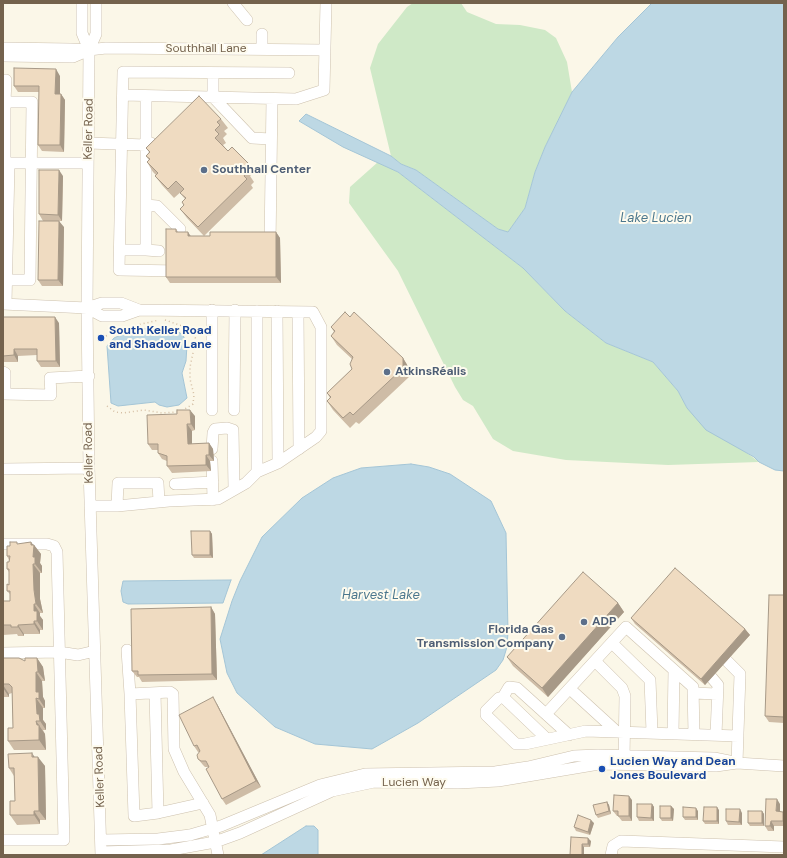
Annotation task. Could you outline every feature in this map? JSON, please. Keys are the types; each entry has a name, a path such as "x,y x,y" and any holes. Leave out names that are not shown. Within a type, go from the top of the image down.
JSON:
{"street":[{"name":"Keller Road","path":"82,3 82,33 89,50 87,308 89,468 102,840 101,853"},
{"name":"Keller Road","path":"89,50 96,34 96,3"},
{"path":"233,3 247,20"},
{"path":"123,95 296,99 324,90 326,3"},
{"path":"262,34 262,49"},
{"path":"3,48 89,50"},
{"name":"Southhall Lane","path":"89,50 106,48 324,50"},
{"path":"3,56 73,57 89,50"},
{"path":"190,271 119,270 124,72 289,73"},
{"path":"213,73 213,97 252,138 271,139"},
{"path":"6,80 7,280 5,304 87,308 102,303 121,303 138,310 312,312 321,327 321,431 316,437 278,463 255,474 241,486 236,487 222,497 213,500 159,502 117,506 90,506"},
{"path":"146,96 146,250"},
{"path":"192,108 198,96"},
{"path":"269,257 272,99"},
{"path":"6,102 32,102 30,280 7,280"},
{"path":"88,143 146,145 160,139"},
{"path":"6,163 88,164"},
{"path":"146,206 157,206 180,230"},
{"path":"120,250 159,251"},
{"path":"212,310 212,410"},
{"path":"234,410 235,310"},
{"path":"255,474 257,311"},
{"path":"277,311 278,463"},
{"path":"298,312 299,449"},
{"path":"3,372 5,373 4,394 51,395 50,378 89,376"},
{"path":"212,449 213,434 216,429 228,428 233,430 236,487"},
{"path":"212,461 213,500"},
{"path":"3,469 89,468"},
{"path":"175,484 213,482"},
{"path":"117,506 118,483 158,483 159,502"},
{"path":"3,544 47,544 54,546 57,552 64,840 3,840"},
{"path":"546,714 626,627 693,687 694,734"},
{"path":"612,643 650,680 652,732"},
{"path":"127,650 134,816 158,813 203,803"},
{"path":"3,653 59,652 78,654 95,651"},
{"path":"595,661 622,688 625,696 621,731 624,759"},
{"path":"727,661 740,674 737,763"},
{"path":"673,733 674,670"},
{"path":"712,678 718,685 716,735"},
{"path":"569,735 517,688 509,687 503,697 499,698 486,715 516,744 569,735 586,731 738,736"},
{"path":"570,689 621,731"},
{"path":"130,694 170,692 173,694 174,749 184,772 210,815 218,855"},
{"path":"155,693 158,813"},
{"path":"693,693 717,694"},
{"path":"503,697 547,739"},
{"name":"Lucien Way","path":"102,840 174,838 213,829 320,785 365,774 495,772 528,767 574,756 716,766 737,763 784,766"},
{"name":"Lucien Way","path":"101,853 171,850 215,842 240,833 309,800 351,786 374,782 458,783 498,781 624,759"},
{"path":"611,855 613,846 622,841 707,850 784,847"}],"path":[{"path":"106,336 116,330 162,320 185,327 191,332 196,342 190,367 190,379 194,395 193,404 184,410 168,413 144,410 115,412 107,406"}],"green space":[{"path":"413,3 461,3 467,12 496,24 520,25 545,30 556,38 567,62 572,92 545,147 535,172 525,208 508,232 498,229 416,170 401,164 391,156 370,68 378,44 407,7"},
{"path":"378,162 398,172 523,268 565,311 606,343 653,362 678,391 687,408 759,462 668,465 566,460 513,451 493,439 473,406 463,400 455,387 398,271 349,203 350,187"}],"water":[{"name":"Lake Lucien","path":"652,3 784,3 784,471 775,470 759,462 754,457 706,430 687,408 678,391 653,362 606,343 565,311 523,268 398,172 343,147 299,121 306,114 391,156 401,164 416,170 498,229 508,232 525,208 535,172 545,147 572,92 618,37"},
{"path":"154,327 168,330 174,329 183,335 187,345 186,361 182,373 187,398 179,405 167,407 159,405 155,402 118,406 111,403 107,346 114,338 125,333"},
{"name":"Harvest Lake","path":"411,464 429,467 450,474 491,501 506,533 508,632 507,647 503,660 496,670 418,723 372,749 315,744 275,727 237,693 227,673 220,639 240,581 262,537 302,498 333,478 361,468"},
{"path":"231,580 223,603 128,604 123,602 121,591 123,581"},
{"path":"306,826 314,826 318,830 318,855 261,855"}],"building":[{"path":"14,68 56,69 55,94 61,94 60,145 38,145 39,86 14,86"},
{"name":"Southhall Center","path":"199,96 221,119 217,122 220,125 215,130 219,134 215,138 228,151 232,147 248,163 243,168 247,172 244,176 247,179 198,227 180,209 184,205 182,202 186,198 180,193 184,189 176,181 168,189 155,176 158,173 147,162 150,159 146,156 150,152 146,148"},
{"path":"39,170 59,170 58,215 39,214"},
{"path":"39,221 59,221 58,280 38,280"},
{"path":"166,229 176,229 176,232 188,232 188,236 210,236 210,232 276,232 276,277 166,277"},
{"path":"345,312 350,317 354,312 403,358 403,368 353,415 350,412 343,418 327,401 331,397 327,393 352,369 350,364 353,357 331,336 335,331 331,327"},
{"path":"3,317 55,317 56,361 37,361 37,349 14,349 14,355 3,356"},
{"path":"177,410 190,410 191,424 187,424 188,444 209,443 209,455 206,455 206,465 167,466 167,456 158,453 158,444 148,444 147,415 177,414"},
{"path":"191,531 210,531 210,555 192,555"},
{"path":"10,542 17,542 17,544 31,542 31,545 34,545 33,557 35,557 35,564 33,564 36,604 34,604 34,611 37,611 37,621 34,621 34,624 18,625 18,627 3,625 3,601 10,601 10,591 7,591 7,584 9,585 9,569 7,569 7,562 9,562 10,556 7,556 7,546 10,546"},
{"path":"675,568 745,629 701,679 631,618"},
{"path":"583,572 618,603 542,688 507,657"},
{"path":"769,595 784,595 784,717 765,716"},
{"path":"211,607 212,674 138,675 138,671 132,671 131,609"},
{"path":"3,658 19,658 25,661 25,658 37,658 38,672 36,672 36,692 39,692 39,699 36,698 37,714 39,714 40,721 36,721 37,725 39,725 39,740 8,741 8,728 13,728 12,687 9,684 3,684"},
{"path":"213,697 256,781 222,799 206,769 209,767 206,761 201,761 198,759 197,755 200,751 197,745 194,746 179,715"},
{"path":"32,753 32,757 38,757 39,811 34,811 34,815 10,815 10,801 15,801 14,768 9,768 8,754"},
{"path":"614,795 629,796 629,816 618,816 618,811 613,811"},
{"path":"766,799 777,799 776,811 783,812 783,821 771,821 770,826 765,826"},
{"path":"607,802 609,811 596,815 593,805"},
{"path":"637,804 652,804 651,818 637,817"},
{"path":"660,806 671,806 671,818 660,818"},
{"path":"683,807 696,808 696,817 683,817"},
{"path":"704,807 717,807 717,821 703,821"},
{"path":"726,809 740,809 739,822 726,821"},
{"path":"748,811 762,811 762,823 748,823"},
{"path":"578,815 591,820 588,832 574,827"},
{"path":"571,837 588,838 588,844 582,844 582,855 570,855"}],"place":[{"name":"Southhall Center","path":"204,170"},
{"name":"South Keller Road and Shadow Lane","path":"101,338"},
{"name":"AtkinsRéalis","path":"387,372"},
{"name":"ADP","path":"584,622"},
{"name":"Florida Gas Transmission Company","path":"562,637"},
{"name":"Lucien Way and Dean Jones Boulevard","path":"602,769"}]}
